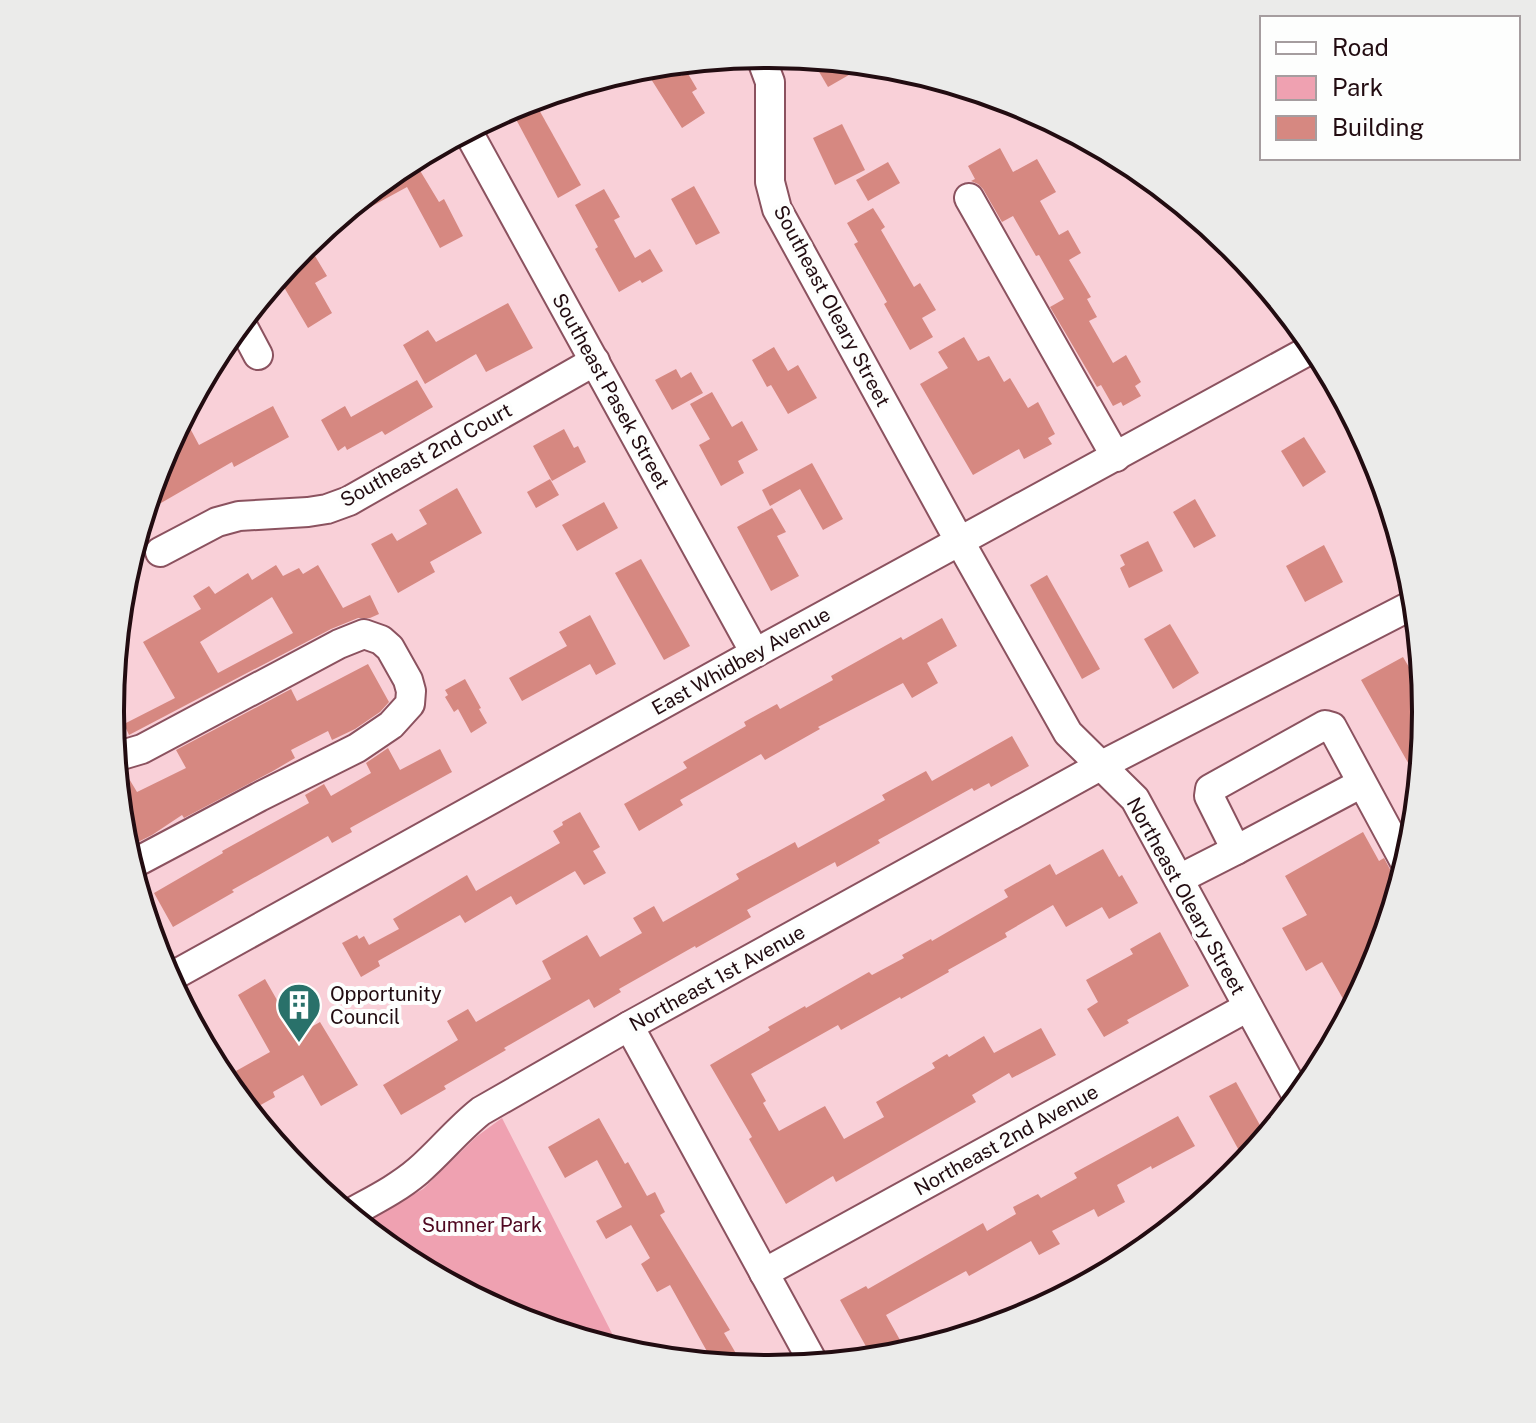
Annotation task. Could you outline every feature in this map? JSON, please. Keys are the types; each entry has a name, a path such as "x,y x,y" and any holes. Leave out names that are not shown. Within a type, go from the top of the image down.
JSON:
{"street":[{"name":"Southeast Oleary Street","path":"765,68 770,82 770,182 777,209 960,542"},
{"name":"Southeast Pasek Street","path":"472,140 755,653"},
{"path":"969,198 1116,457"},
{"path":"247,334 258,355"},
{"name":"East Whidbey Avenue","path":"180,972 1303,354"},
{"name":"Southeast 2nd Court","path":"160,552 217,522 239,516 308,512 349,501 595,361"},
{"name":"Northeast Oleary Street","path":"960,542 1068,733 1135,799 1291,1086"},
{"name":"Northeast 1st Avenue","path":"359,1208 398,1186 481,1111 629,1026 1102,765 1403,610"},
{"path":"126,754 142,749 339,644 364,634 381,640 390,648 411,691 410,704 391,725 357,748 142,859"},
{"path":"1236,850 1209,796 1210,789 1325,725 1332,727 1397,847"},
{"path":"1179,879 1362,783"},
{"name":"Northeast 2nd Avenue","path":"764,1273 1248,1007"},
{"path":"629,1026 809,1354"}],"green space":[{"name":"Sumner Park","path":"502,1118 613,1336 561,1321 483,1289 410,1247 372,1218 423,1189 476,1137"}],"building":[{"path":"818,70 851,74 828,87"},
{"path":"688,74 697,89 692,92 705,113 682,128 651,79"},
{"path":"539,110 581,185 558,198 516,120"},
{"path":"842,124 865,170 835,185 813,138"},
{"path":"1000,148 1013,172 1037,159 1056,192 1040,201 1059,235 1068,230 1081,253 1069,260 1091,297 1087,299 1097,317 1089,321 1113,363 1126,355 1141,382 1135,386 1141,396 1123,406 1121,402 1113,406 1101,385 1097,387 1050,307 1064,299 1013,216 1002,222 983,189 971,181 975,179 968,166"},
{"path":"888,162 900,183 868,201 856,180"},
{"path":"420,170 439,202 444,199 463,236 440,248 407,187 366,209"},
{"path":"694,186 720,233 696,245 671,199"},
{"path":"604,189 620,217 614,220 635,258 650,249 663,271 619,292 575,205"},
{"path":"873,208 885,227 881,230 914,287 920,283 936,310 922,318 933,337 910,350 854,244 858,242 847,223"},
{"path":"315,256 327,276 315,283 332,313 308,328 284,287"},
{"path":"508,303 533,348 486,372 476,354 425,384 403,345 428,330 436,342"},
{"path":"964,337 978,361 989,356 1004,382 1010,378 1028,408 1038,402 1055,434 1048,438 1052,444 1024,459 1019,449 973,475 920,384 948,368 938,352"},
{"path":"774,347 788,371 798,365 817,398 788,414 771,385 767,387 752,360"},
{"path":"676,369 681,378 691,372 703,393 672,410 655,380"},
{"path":"417,380 433,407 385,435 382,431 347,450 345,446 338,451 321,420 345,406 351,417"},
{"path":"712,392 732,427 742,421 758,450 738,461 744,473 721,486 699,445 710,439 690,404"},
{"path":"273,406 289,437 234,467 232,462 161,503 173,465 190,429 199,445"},
{"path":"564,429 586,462 552,481 533,446"},
{"path":"1304,437 1326,472 1303,487 1281,451"},
{"path":"812,463 843,519 823,530 800,489 770,506 762,490"},
{"path":"550,479 559,495 536,508 527,492"},
{"path":"457,488 482,533 430,562 435,572 398,593 371,544 392,533 397,541 427,524 419,510"},
{"path":"1195,499 1216,536 1194,548 1173,512"},
{"path":"604,502 618,528 577,551 562,525"},
{"path":"772,508 786,532 777,536 799,576 771,591 737,527"},
{"path":"1148,541 1163,571 1129,588 1120,568 1125,565 1120,555"},
{"path":"1324,545 1343,582 1305,602 1286,566"},
{"path":"641,559 690,646 664,660 615,573"},
{"path":"276,565 283,576 299,568 303,574 318,565 343,608 370,595 379,614 358,618 331,629 129,735 125,724 175,698 143,642 201,609 193,596 209,586 215,594 248,573 252,580","holes":["272,597 293,633 218,673 200,642"]},
{"path":"1047,575 1100,669 1082,679 1030,585"},
{"path":"590,615 616,664 596,675 590,664 522,701 509,678 567,646 559,632"},
{"path":"942,618 957,646 927,663 938,683 912,698 903,683 818,727 820,729 765,760 761,754 680,800 683,805 639,831 624,804 687,768 683,762 746,726 744,722 777,704 780,709 833,680 831,676"},
{"path":"1170,624 1199,673 1173,689 1144,639"},
{"path":"1403,657 1410,669 1412,712 1409,764 1361,680"},
{"path":"368,664 389,702 355,729 332,740 328,731 291,750 295,758 184,818 182,815 138,842 128,777 137,792 186,768 176,750 291,689 297,701"},
{"path":"465,679 487,723 471,733 458,709 454,712 445,697 448,695 445,690"},
{"path":"1012,736 1029,766 991,787 989,783 974,791 972,788 878,840 880,843 837,867 835,862 747,910 751,917 619,989 621,992 594,1008 589,999 504,1048 506,1050 401,1115 383,1085 458,1040 447,1021 468,1009 476,1022 551,979 542,961 587,935 600,957 642,933 633,918 654,906 663,922 739,879 736,874 795,842 798,848 885,800 882,795 926,771 932,781"},
{"path":"388,748 400,770 440,749 452,772 350,828 352,832 332,843 328,836 173,927 154,893 309,803 305,795 324,784 331,796 371,773 366,763"},
{"path":"580,812 600,847 593,851 606,873 584,885 575,871 516,905 511,896 465,923 460,915 378,961 380,966 361,977 342,943 357,935 359,939 364,936 369,945 399,929 393,919 467,875 476,891 560,843 553,831"},
{"path":"1363,832 1379,861 1384,858 1391,872 1363,958 1343,999 1322,962 1306,971 1282,928 1307,915 1285,876"},
{"path":"1103,849 1138,903 1109,919 1102,907 1066,927 1053,905 1005,933 1007,937 901,999 841,1030 838,1025 751,1074 779,1131 825,1106 844,1139 884,1117 876,1102 935,1068 932,1063 947,1054 949,1057 984,1036 994,1053 1041,1028 1056,1055 1012,1078 1009,1073 972,1095 976,1102 836,1182 833,1176 786,1204 710,1065 805,1006 869,972 872,975 904,958 902,955 1008,897 1004,890 1050,864 1056,875"},
{"path":"1160,932 1189,986 1127,1020 1129,1023 1104,1037 1087,1009 1098,1002 1086,980 1133,954 1130,949"},
{"name":"Opportunity Council","path":"265,979 297,1035 320,1022 358,1085 321,1106 303,1075 273,1092 275,1097 259,1106 236,1071 270,1052 238,995"},
{"path":"1236,1082 1260,1126 1239,1150 1209,1096"},
{"path":"1178,1116 1195,1146 1117,1185 1125,1202 1098,1217 1094,1209 1052,1231 1060,1244 1039,1255 1031,1241 969,1276 966,1271 886,1315 900,1340 866,1347 840,1300 866,1286 868,1289 983,1223 987,1231 1016,1214 1013,1207 1038,1194 1041,1198 1077,1178 1074,1173"},
{"path":"599,1118 647,1196 655,1192 665,1212 660,1215 730,1330 724,1333 736,1354 707,1352 670,1285 657,1292 641,1264 650,1258 631,1225 606,1239 596,1221 622,1207 597,1160 565,1178 548,1147"}],"place":[{"name":"Opportunity Council","path":"299,1044"}]}
